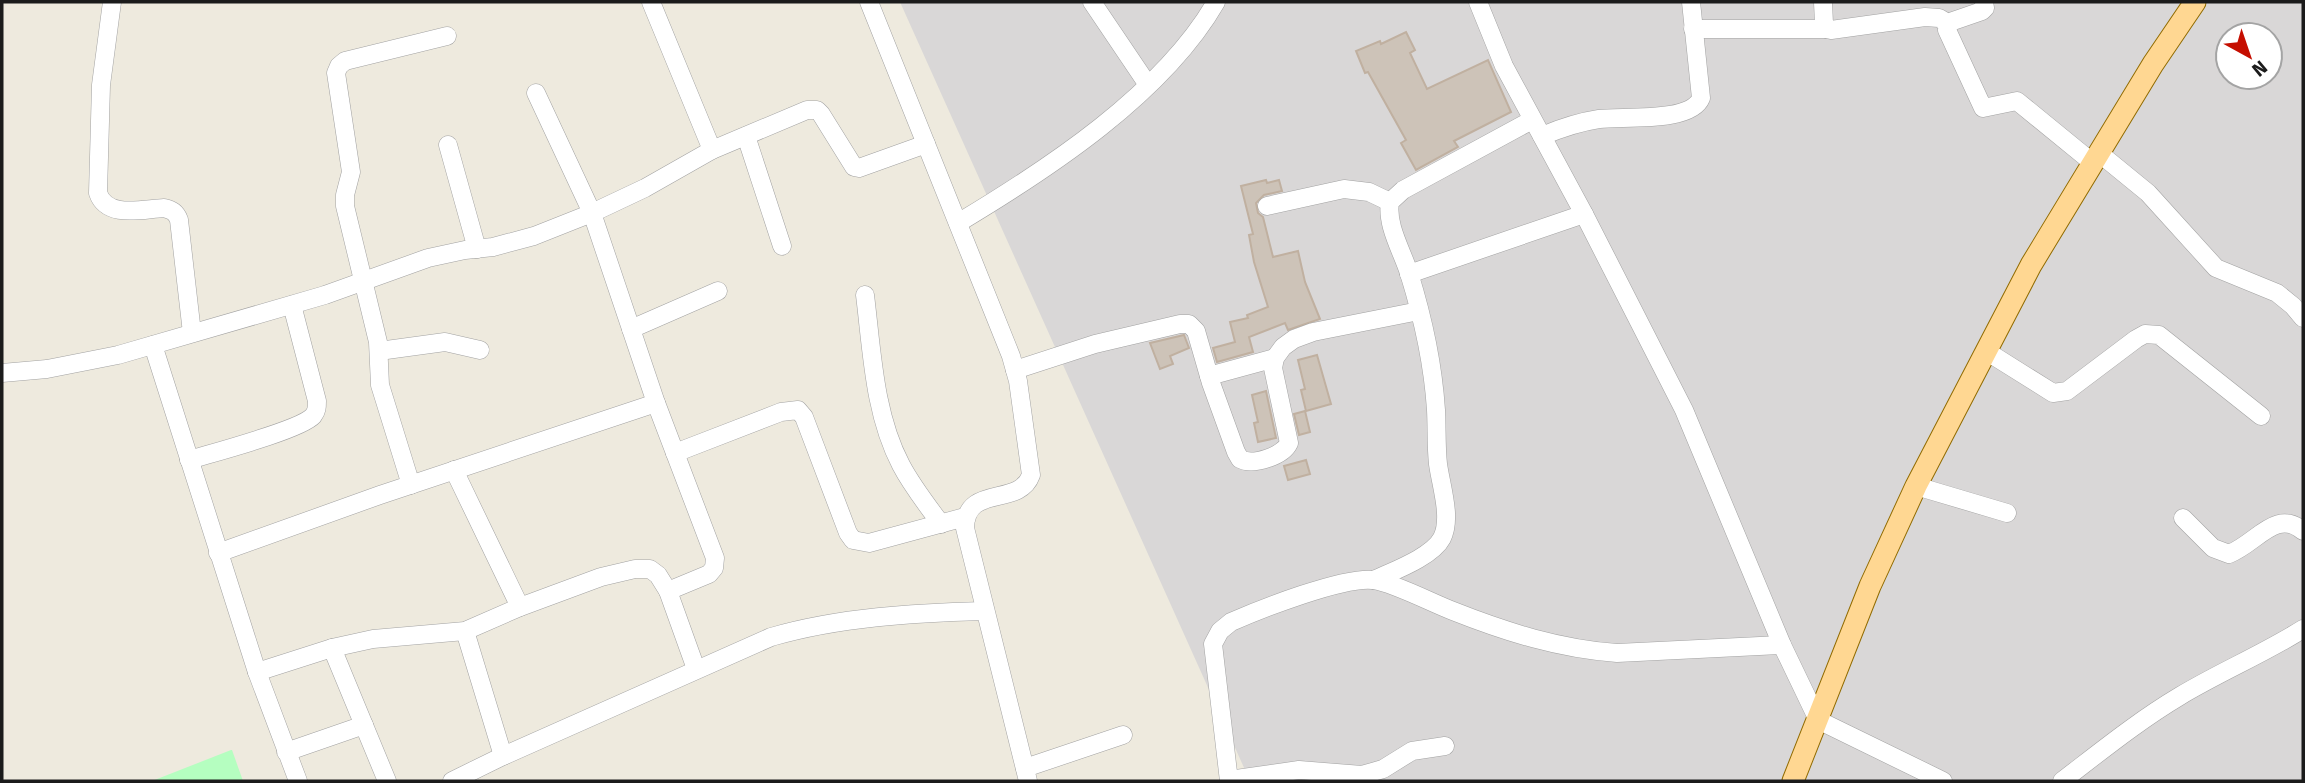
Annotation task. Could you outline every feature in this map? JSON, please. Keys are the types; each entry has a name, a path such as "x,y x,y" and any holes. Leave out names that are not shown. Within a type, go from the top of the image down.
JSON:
{"main road":[{"path":"1793,781 1870,586 1916,486 2031,265 2153,64 2195,2"}],"street":[{"path":"112,2 102,85 98,193 104,204 114,210 164,208 177,214 192,333"},
{"path":"651,2 712,150"},
{"path":"869,2 1015,370 1031,475 1025,486 1019,490 976,503 965,517 965,528 1027,775 1122,735"},
{"path":"1092,2 1148,85"},
{"path":"958,223 1019,186 1118,112 1148,85 1203,26 1216,2"},
{"path":"1478,2 1504,66 1584,214 1684,411 1782,645 1818,720 1943,781"},
{"path":"1542,136 1591,121 1669,115 1693,109 1701,98 1691,2"},
{"path":"1823,2 1826,29"},
{"path":"1949,24 1982,11 1984,2"},
{"path":"1693,29 1826,29 1925,17 1939,18 1949,24"},
{"path":"1949,24 1947,30 1983,108 2017,101 2148,193 2216,268 2277,293 2303,318"},
{"path":"411,485 386,410 378,372 379,351 345,206 351,172 336,73 345,61 447,36"},
{"path":"537,93 592,213 656,403 716,564 709,574 668,591"},
{"path":"2,373 85,363 292,305 428,258 493,247 534,236 645,188 712,150 813,110 821,114 854,167 859,168 926,144"},
{"path":"1445,746 1412,751 1383,769 1362,775 1299,770 1229,780 1213,644 1220,631 1231,622 1334,585 1374,580 1429,552 1444,535 1446,522 1429,356 1409,274 1388,215 1390,202 1403,190 1532,120"},
{"path":"746,136 782,246"},
{"path":"448,145 477,249"},
{"path":"1267,206 1344,189 1369,192 1390,202"},
{"path":"1409,274 1584,214"},
{"path":"631,329 718,291"},
{"path":"865,295 874,370 881,409 891,440 900,464 941,524"},
{"path":"189,460 297,426 318,409 292,305"},
{"path":"1015,370 1095,344 1185,323 1193,326 1236,452 1240,459 1249,462 1279,454 1289,443 1273,368 1275,358 1283,347 1294,339 1313,332 1419,311"},
{"path":"1986,351 2053,393 2067,391 2078,384 2145,334 2159,335 2261,416"},
{"path":"379,351 445,342 480,350"},
{"path":"153,345 257,672 298,781"},
{"path":"1209,376 1275,358"},
{"path":"219,554 454,470 656,403"},
{"path":"675,453 781,412 798,410 804,417 853,540 869,543 965,517"},
{"path":"454,470 520,607"},
{"path":"1916,486 2007,513"},
{"path":"2183,517 2213,548 2229,554 2283,522 2294,523 2302,529"},
{"path":"257,672 332,648 398,635 465,631 601,577 635,569 650,569 668,591 696,669"},
{"path":"1374,580 1493,627 1528,638 1591,651 1617,653 1782,645"},
{"path":"452,781 771,637 796,630 922,613 984,611"},
{"path":"2062,781 2143,720 2180,696 2303,629"},
{"path":"465,631 503,756"},
{"path":"332,648 387,781"},
{"path":"286,752 364,725"}],"shaded area":[{"path":"900,2 2303,2 2303,781 1250,781"}],"green space":[{"path":"231,750 243,781 152,781"}],"building":[{"path":"1406,32 1415,50 1410,53 1427,89 1488,60 1511,112 1454,141 1458,147 1416,170 1401,143 1406,140 1368,72 1365,73 1356,51 1380,41 1381,44"},
{"path":"1266,180 1267,183 1279,180 1282,191 1264,195 1256,203 1258,213 1263,217 1273,257 1298,251 1305,282 1320,319 1288,330 1285,323 1249,337 1253,352 1217,362 1213,348 1235,342 1230,322 1248,318 1247,315 1268,307 1254,262 1249,235 1253,234 1241,186"},
{"path":"1184,335 1189,348 1170,356 1173,364 1160,369 1150,343"},
{"path":"1317,355 1331,404 1306,411 1301,390 1305,389 1298,360"},
{"path":"1266,391 1276,438 1258,442 1254,423 1258,422 1252,395"},
{"path":"1305,411 1310,432 1299,435 1294,414"},
{"path":"1306,460 1310,474 1288,480 1284,466"}]}
